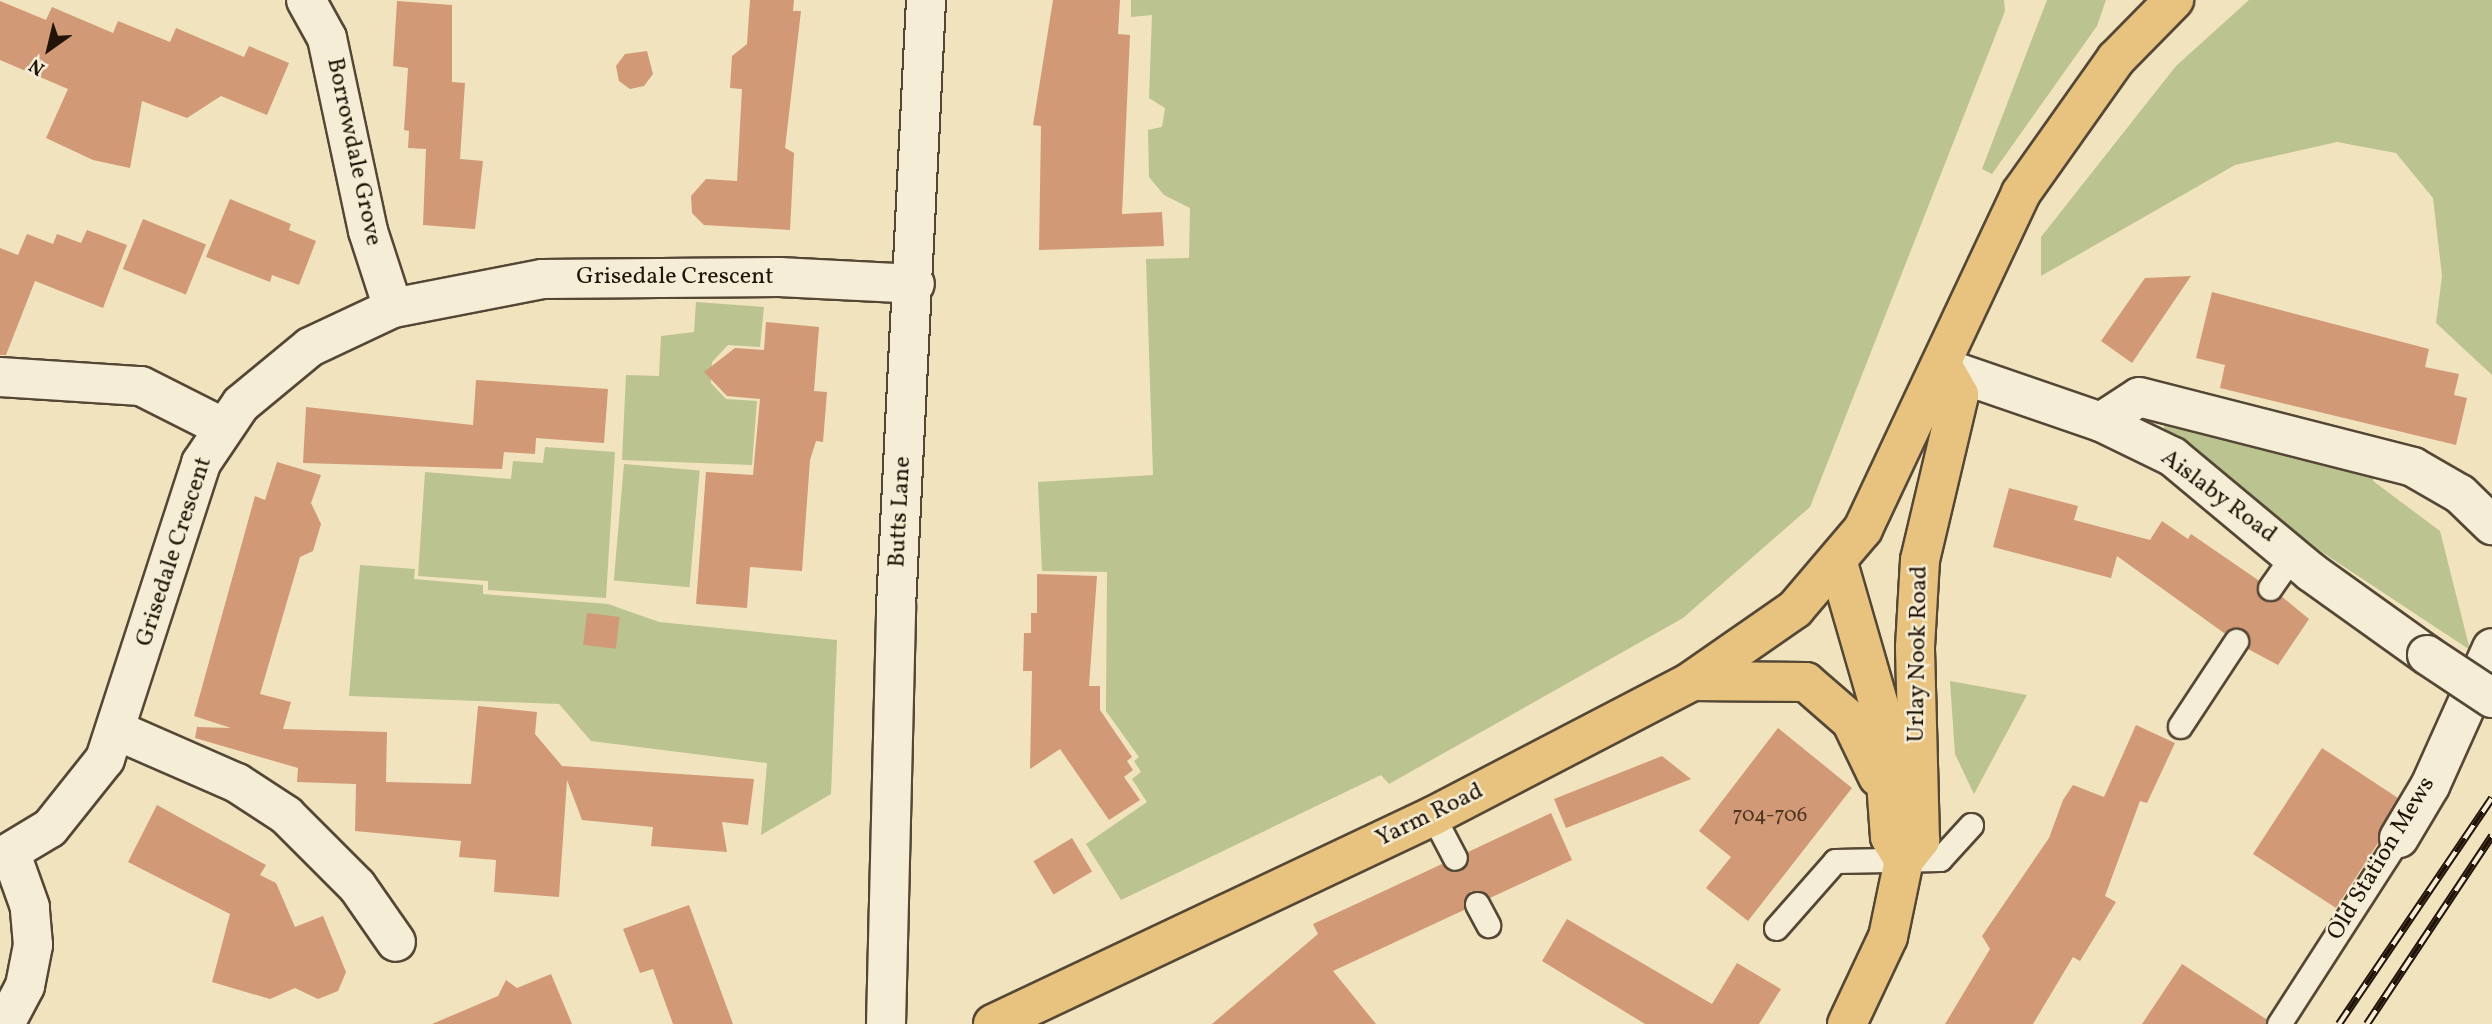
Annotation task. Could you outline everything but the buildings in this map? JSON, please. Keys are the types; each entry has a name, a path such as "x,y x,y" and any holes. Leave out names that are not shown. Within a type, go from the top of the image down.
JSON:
{"main road":[{"name":"Yarm Road","path":"993,1024 1433,816 1690,681 1782,620 1838,563 1877,505 1944,368 2028,183 2116,59 2170,1"},
{"name":"Urlay Nook Road","path":"1847,1024 1888,937 1904,860 1920,840 1915,647 1920,560 1959,395 1944,368"},
{"name":"Urlay Nook Road","path":"1838,563 1881,712 1891,837 1904,860"},
{"name":"Urlay Nook Road","path":"1690,681 1806,682 1861,735 1886,799"}],"street":[{"name":"Borrowdale Grove","path":"306,0 327,38 368,231 393,307"},
{"name":"Butts Lane","path":"886,1024 896,607 915,284 926,0"},
{"name":"Grisedale Crescent","path":"5,856 65,813 118,731 185,505 222,427 286,363 393,307 542,279 779,277 915,284"},
{"name":"Aislaby Road","path":"1944,368 2101,422 2174,457 2292,555 2427,655 2492,698"},
{"path":"0,377 141,386 222,427"},
{"path":"2101,422 2140,397 2413,467 2460,494 2492,525"},
{"name":"Old Station Mews","path":"2399,838 2430,786 2492,648"},
{"path":"118,731 227,778 286,815 357,886 396,942"},
{"path":"5,856 30,907 33,945 24,986 5,1024"}],"lane":[{"path":"2270,588 2292,555"},
{"path":"2180,726 2236,641"},
{"path":"1433,816 1455,858"},
{"path":"1776,928 1835,861 1904,860 1950,854 1971,825"},
{"name":"Old Station Mews","path":"2278,1024 2399,838"},
{"path":"1477,904 1488,925"}],"green space":[{"path":"1131,0 2004,0 2005,11 1810,507 1683,618 1389,784 1381,775 1121,900 1086,844 1147,802 1132,779 1141,772 1134,761 1139,757 1106,711 1107,572 1042,571 1038,482 1153,475 1146,259 1189,258 1190,208 1164,195 1149,177 1148,130 1162,127 1165,108 1149,98 1152,15 1131,17"},
{"path":"2047,0 2106,0 2097,26 1992,174 1982,169"},
{"path":"2249,0 2492,0 2492,375 2436,323 2442,276 2433,198 2396,153 2337,142 2235,165 2041,276 2041,237 2176,66"},
{"path":"696,302 764,307 760,347 728,345 712,362 711,383 726,399 757,401 752,465 622,460 626,375 659,376 661,336 694,332"},
{"path":"2166,419 2374,472 2373,481 2440,531 2470,650 2296,535 2164,428"},
{"path":"545,447 615,452 606,598 488,590 488,581 418,576 425,472 511,479 513,461 543,463"},
{"path":"624,464 700,471 690,587 614,581"},
{"path":"360,565 415,569 414,579 483,585 483,594 608,604 659,622 837,640 831,794 761,835 767,763 591,741 559,704 349,696"},
{"path":"1950,681 2027,695 1974,794 1955,754"}],"railway":[{"path":"2339,1024 2492,798"},
{"path":"2367,1024 2492,836"}]}
